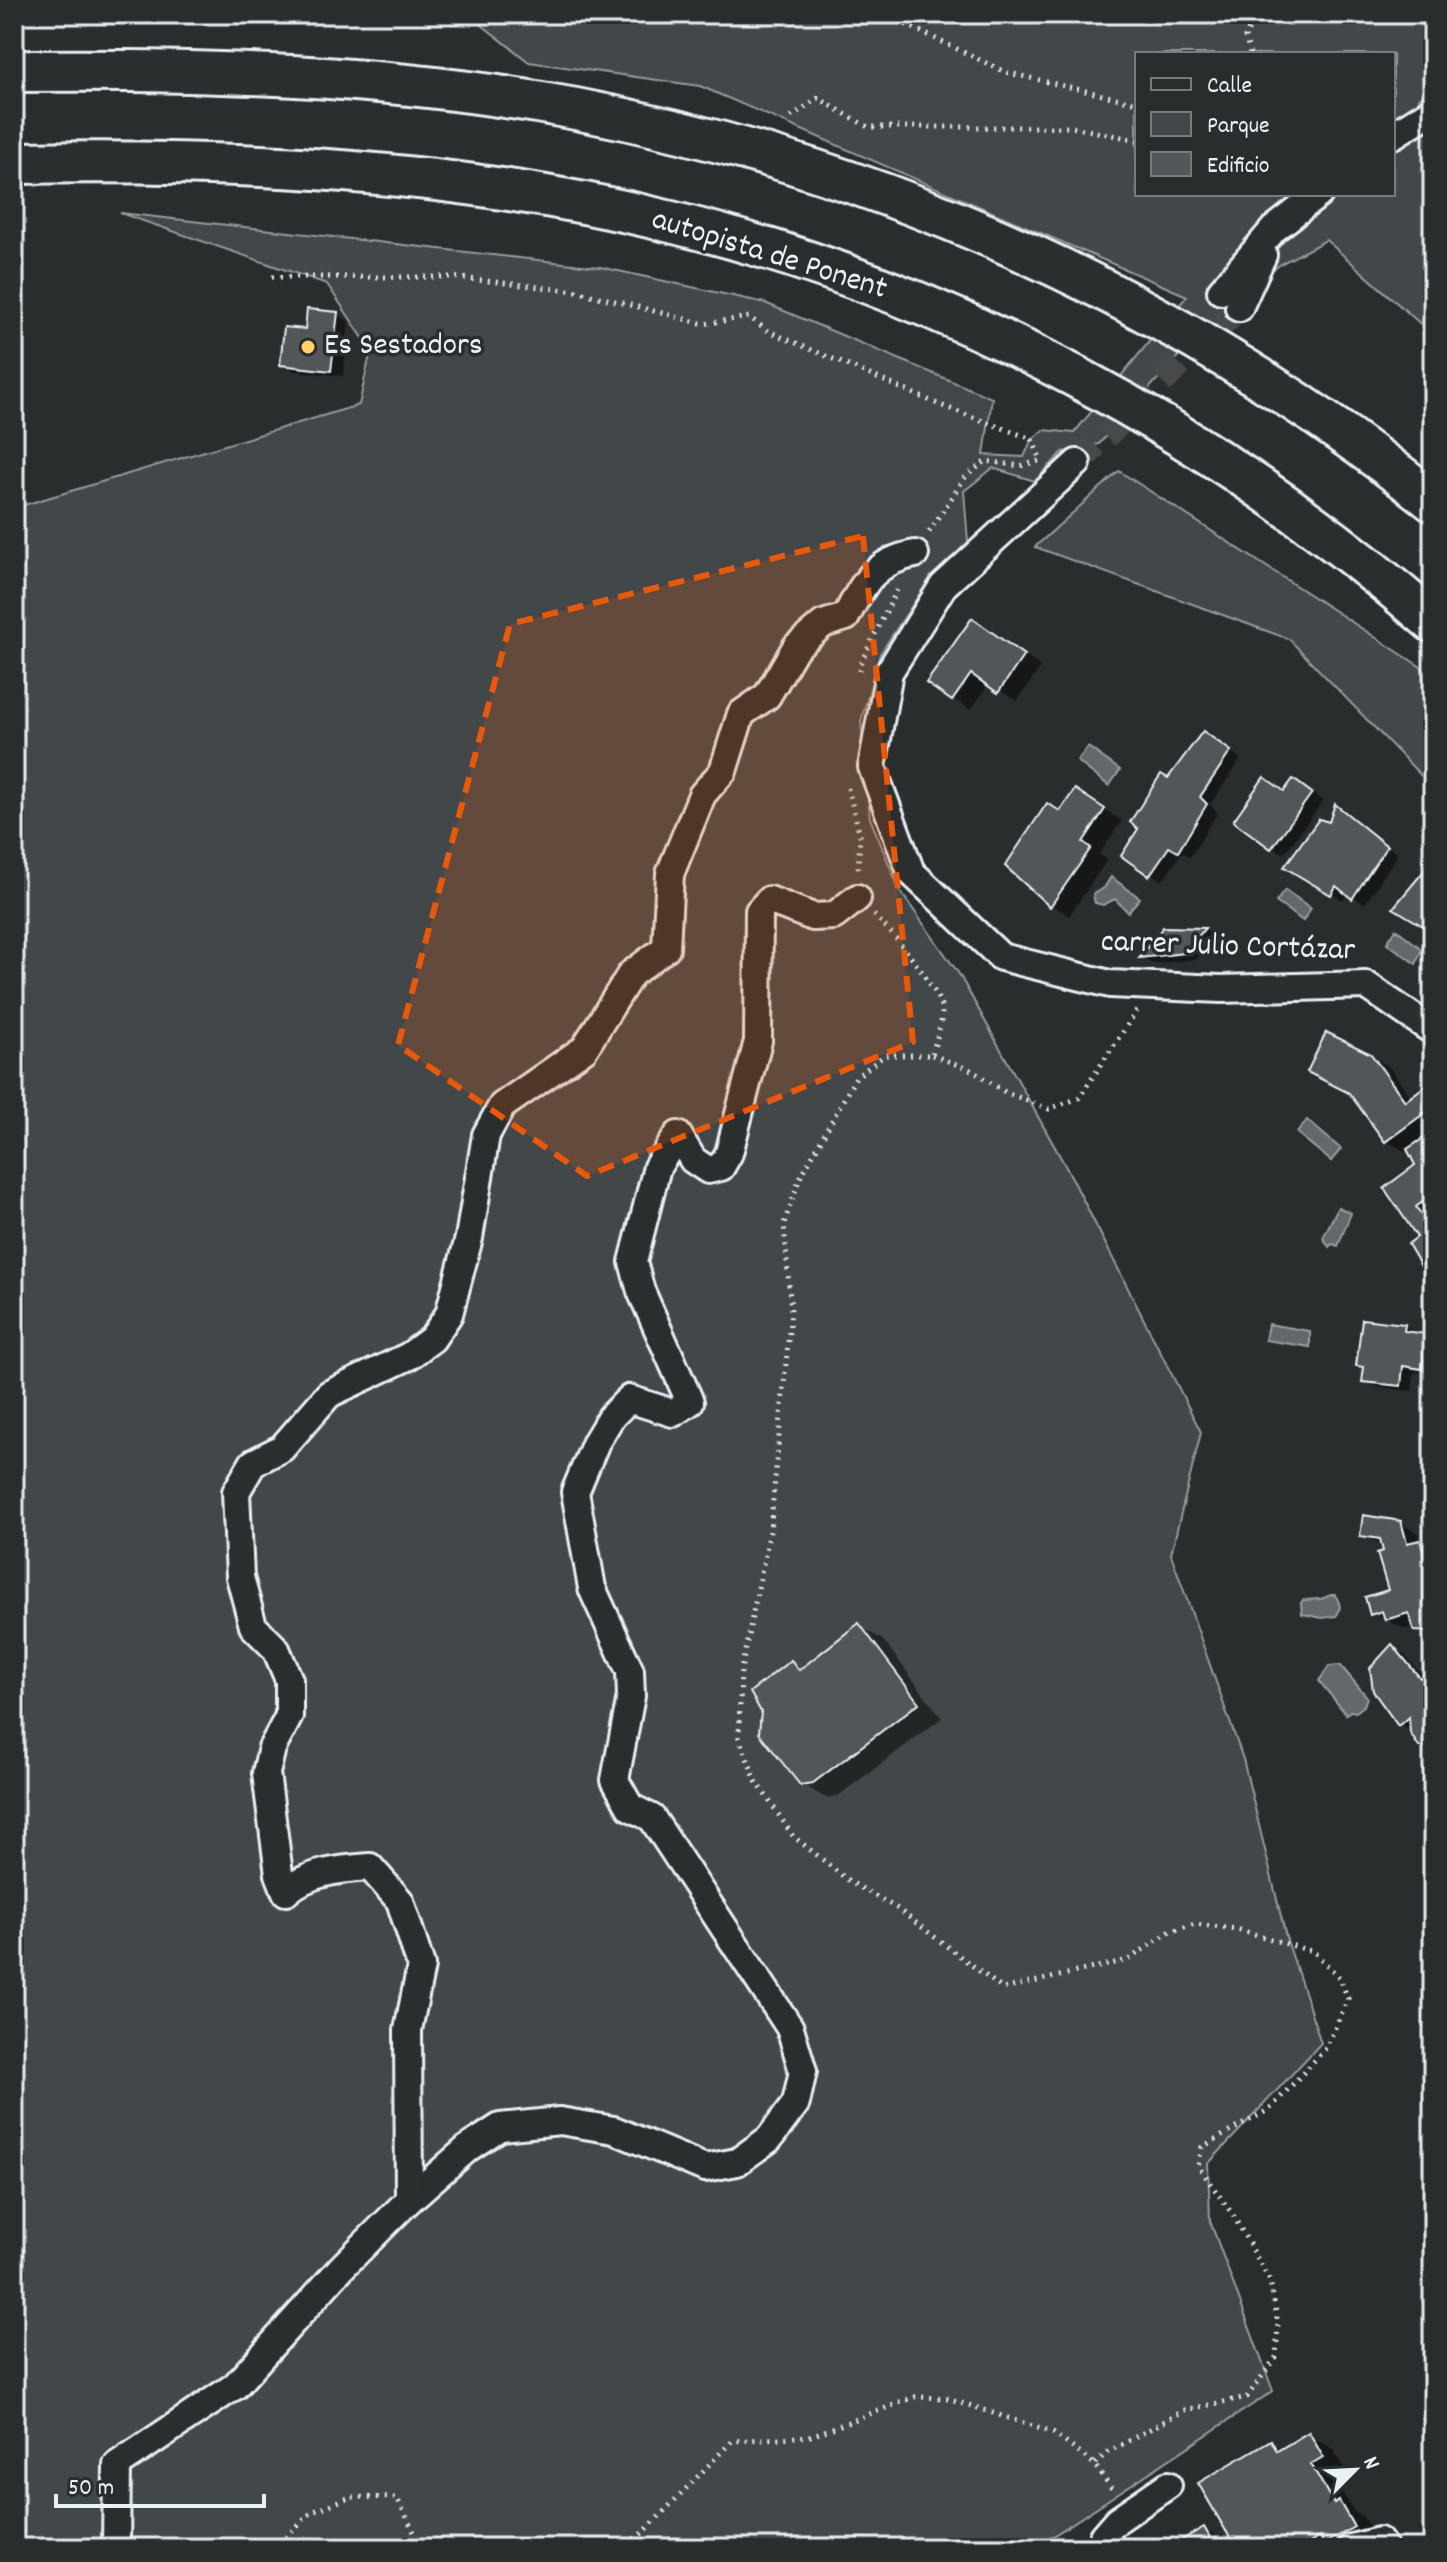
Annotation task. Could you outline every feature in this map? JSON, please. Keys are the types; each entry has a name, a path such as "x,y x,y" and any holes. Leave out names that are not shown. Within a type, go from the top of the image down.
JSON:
{"highway":[{"path":"14,71 270,76 483,95 648,124 798,164 938,214 1077,275 1144,309 1276,387 1339,429 1433,501"},
{"name":"autopista de Ponent","path":"14,163 187,164 404,177 603,207 737,239 835,272 946,315 1077,377 1145,414 1306,521 1391,585 1433,622"}],"street":[{"path":"1395,134 1433,110"},
{"path":"1230,299 1274,229 1316,196"},
{"name":"carrer Julio Cortázar","path":"1077,463 943,586 889,672 872,767 911,872 1001,957 1110,984 1221,989 1366,985 1433,1031"},
{"path":"409,2200 408,2030 421,1966 400,1901 370,1867 339,1869 296,1883 286,1892 279,1874 266,1773 272,1748 289,1716 289,1680 276,1649 253,1626 240,1577 236,1492 253,1463 282,1448 329,1394 409,1356 432,1339 449,1314 469,1238 486,1135 502,1106 584,1049 631,974 666,948 670,874 702,795 723,771 741,714 767,696 796,647 823,624 846,617 863,583 878,568 915,554"},
{"path":"116,2548 117,2465 235,2386 342,2267 409,2200 468,2148 500,2127 560,2121 614,2130 705,2168 737,2162 769,2139 796,2103 803,2071 790,2028 652,1818 630,1807 615,1780 631,1696 630,1671 592,1588 575,1492 596,1442 611,1417 629,1399 673,1413 690,1402 641,1291 633,1262 657,1167 678,1135 693,1160 708,1170 721,1167 729,1153 758,1041 759,911 769,900 813,917 834,916 857,898"},
{"path":"1105,2548 1103,2536 1127,2512 1168,2485"},
{"path":"1351,2548 1379,2541 1384,2548"}],"path":[{"path":"884,14 1005,72 1135,103"},
{"path":"1249,52 1245,37 1256,14"},
{"path":"791,117 818,98 868,127 1072,127 1135,140"},
{"path":"272,277 451,277 576,291 704,324 749,317 768,331 940,405 1032,439 1042,460"},
{"path":"1021,512 1029,478 1042,460 1052,453"},
{"path":"859,677 860,664 915,554 966,476 986,461 1020,466 1042,460"},
{"path":"848,784 860,836 857,898 891,932 925,978 942,1011 932,1055"},
{"path":"1094,2464 1108,2452 1185,2410 1247,2397 1276,2357 1278,2323 1270,2281 1233,2215 1198,2166 1202,2147 1270,2109 1326,2048 1348,1999 1340,1978 1314,1952 1237,1929 1195,1924 1169,1932 1128,1960 1003,1989 898,1909 849,1881 793,1836 756,1781 739,1738 741,1670 770,1531 791,1311 784,1224 799,1180 856,1077 885,1055 932,1055 971,1070 1005,1092 1049,1109 1079,1098 1153,986"},
{"path":"621,2548 644,2532 732,2441 811,2436 915,2397 948,2398 1053,2433 1094,2464 1127,2512"},
{"path":"274,2548 312,2512 350,2497 397,2498 422,2548"}],"highlighted area":[{"path":"863,536 913,1042 587,1176 398,1045 510,624"}],"green space":[{"path":"468,14 1433,14 1433,87 1418,99 1433,91 1433,335 1326,240 1236,292 1099,444 1063,452 1035,481 993,468 964,491 968,542 923,589 880,654 861,721 870,818 900,891 959,974 1072,1178 1201,1432 1171,1554 1243,1759 1286,1937 1321,2043 1208,2164 1210,2221 1273,2391 1053,2536 998,2548 14,2548 14,508 359,405 371,350 327,284 120,213 600,267 765,303 992,398 984,455 1024,457 1032,439 1044,430 1074,433 1187,296 700,86 529,62"},
{"path":"1119,471 1421,667 1433,681 1433,788 1289,639 1035,547"}],"shaded area":[{"path":"1088,747 1120,770 1109,786 1077,761"},
{"path":"1111,877 1140,898 1128,912 1115,899 1103,905 1095,903 1093,894 1104,888"},
{"path":"1285,890 1311,908 1303,921 1276,902"},
{"path":"1396,929 1422,949 1416,964 1387,943"},
{"path":"1307,1120 1341,1149 1331,1161 1297,1133"},
{"path":"1338,1207 1351,1213 1338,1246 1332,1244 1329,1247 1323,1238"},
{"path":"1268,1324 1310,1331 1310,1347 1265,1340"},
{"path":"1335,1595 1339,1603 1336,1616 1322,1618 1302,1614 1303,1600"},
{"path":"1340,1665 1367,1697 1364,1706 1356,1712 1346,1714 1319,1681 1329,1666"}],"building":[{"name":"Es Sestadors","path":"307,309 338,312 331,371 280,365 284,327 305,329"},
{"path":"972,618 1024,655 998,693 971,674 952,701 926,683"},
{"path":"1203,731 1231,751 1200,797 1207,804 1178,852 1169,847 1149,876 1121,856 1138,829 1130,822 1161,774 1168,778"},
{"path":"1264,777 1284,791 1293,779 1312,793 1271,849 1233,821"},
{"path":"1075,789 1105,809 1083,842 1091,848 1050,907 1005,866 1047,803 1060,811"},
{"path":"1335,804 1387,846 1352,899 1336,886 1331,895 1284,867 1319,819 1329,822"},
{"path":"1433,860 1433,932 1393,908"},
{"path":"1163,927 1205,928 1185,953 1139,958"},
{"path":"1326,1032 1371,1054 1405,1101 1433,1080 1433,1107 1385,1142 1349,1093 1307,1072"},
{"path":"1424,1138 1431,1149 1433,1147 1433,1194 1416,1207 1427,1222 1433,1217 1433,1267 1425,1273 1408,1244 1417,1237 1384,1188 1415,1165 1407,1149"},
{"path":"1362,1319 1405,1324 1404,1331 1426,1334 1422,1369 1403,1366 1401,1386 1362,1382 1364,1367 1356,1366"},
{"path":"1363,1515 1401,1521 1407,1543 1420,1540 1433,1583 1433,1632 1414,1631 1409,1613 1385,1620 1382,1611 1370,1615 1365,1597 1388,1590 1377,1553 1383,1551 1380,1539 1360,1536"},
{"path":"859,1623 919,1703 813,1783 800,1785 759,1733 761,1712 750,1692 791,1660 799,1670"},
{"path":"1392,1644 1420,1678 1433,1669 1433,1748 1419,1747 1410,1733 1409,1717 1398,1726 1373,1691 1370,1668"},
{"path":"1309,2432 1323,2457 1311,2464 1334,2504 1339,2501 1354,2527 1324,2544 1320,2537 1301,2548 1236,2548 1198,2483 1271,2440 1277,2451"},
{"path":"1204,2527 1216,2548 1168,2548"}],"tunnel":[{"path":"1077,463 1239,308"}],"place":[{"name":"Es Sestadors","path":"308,347"}]}
